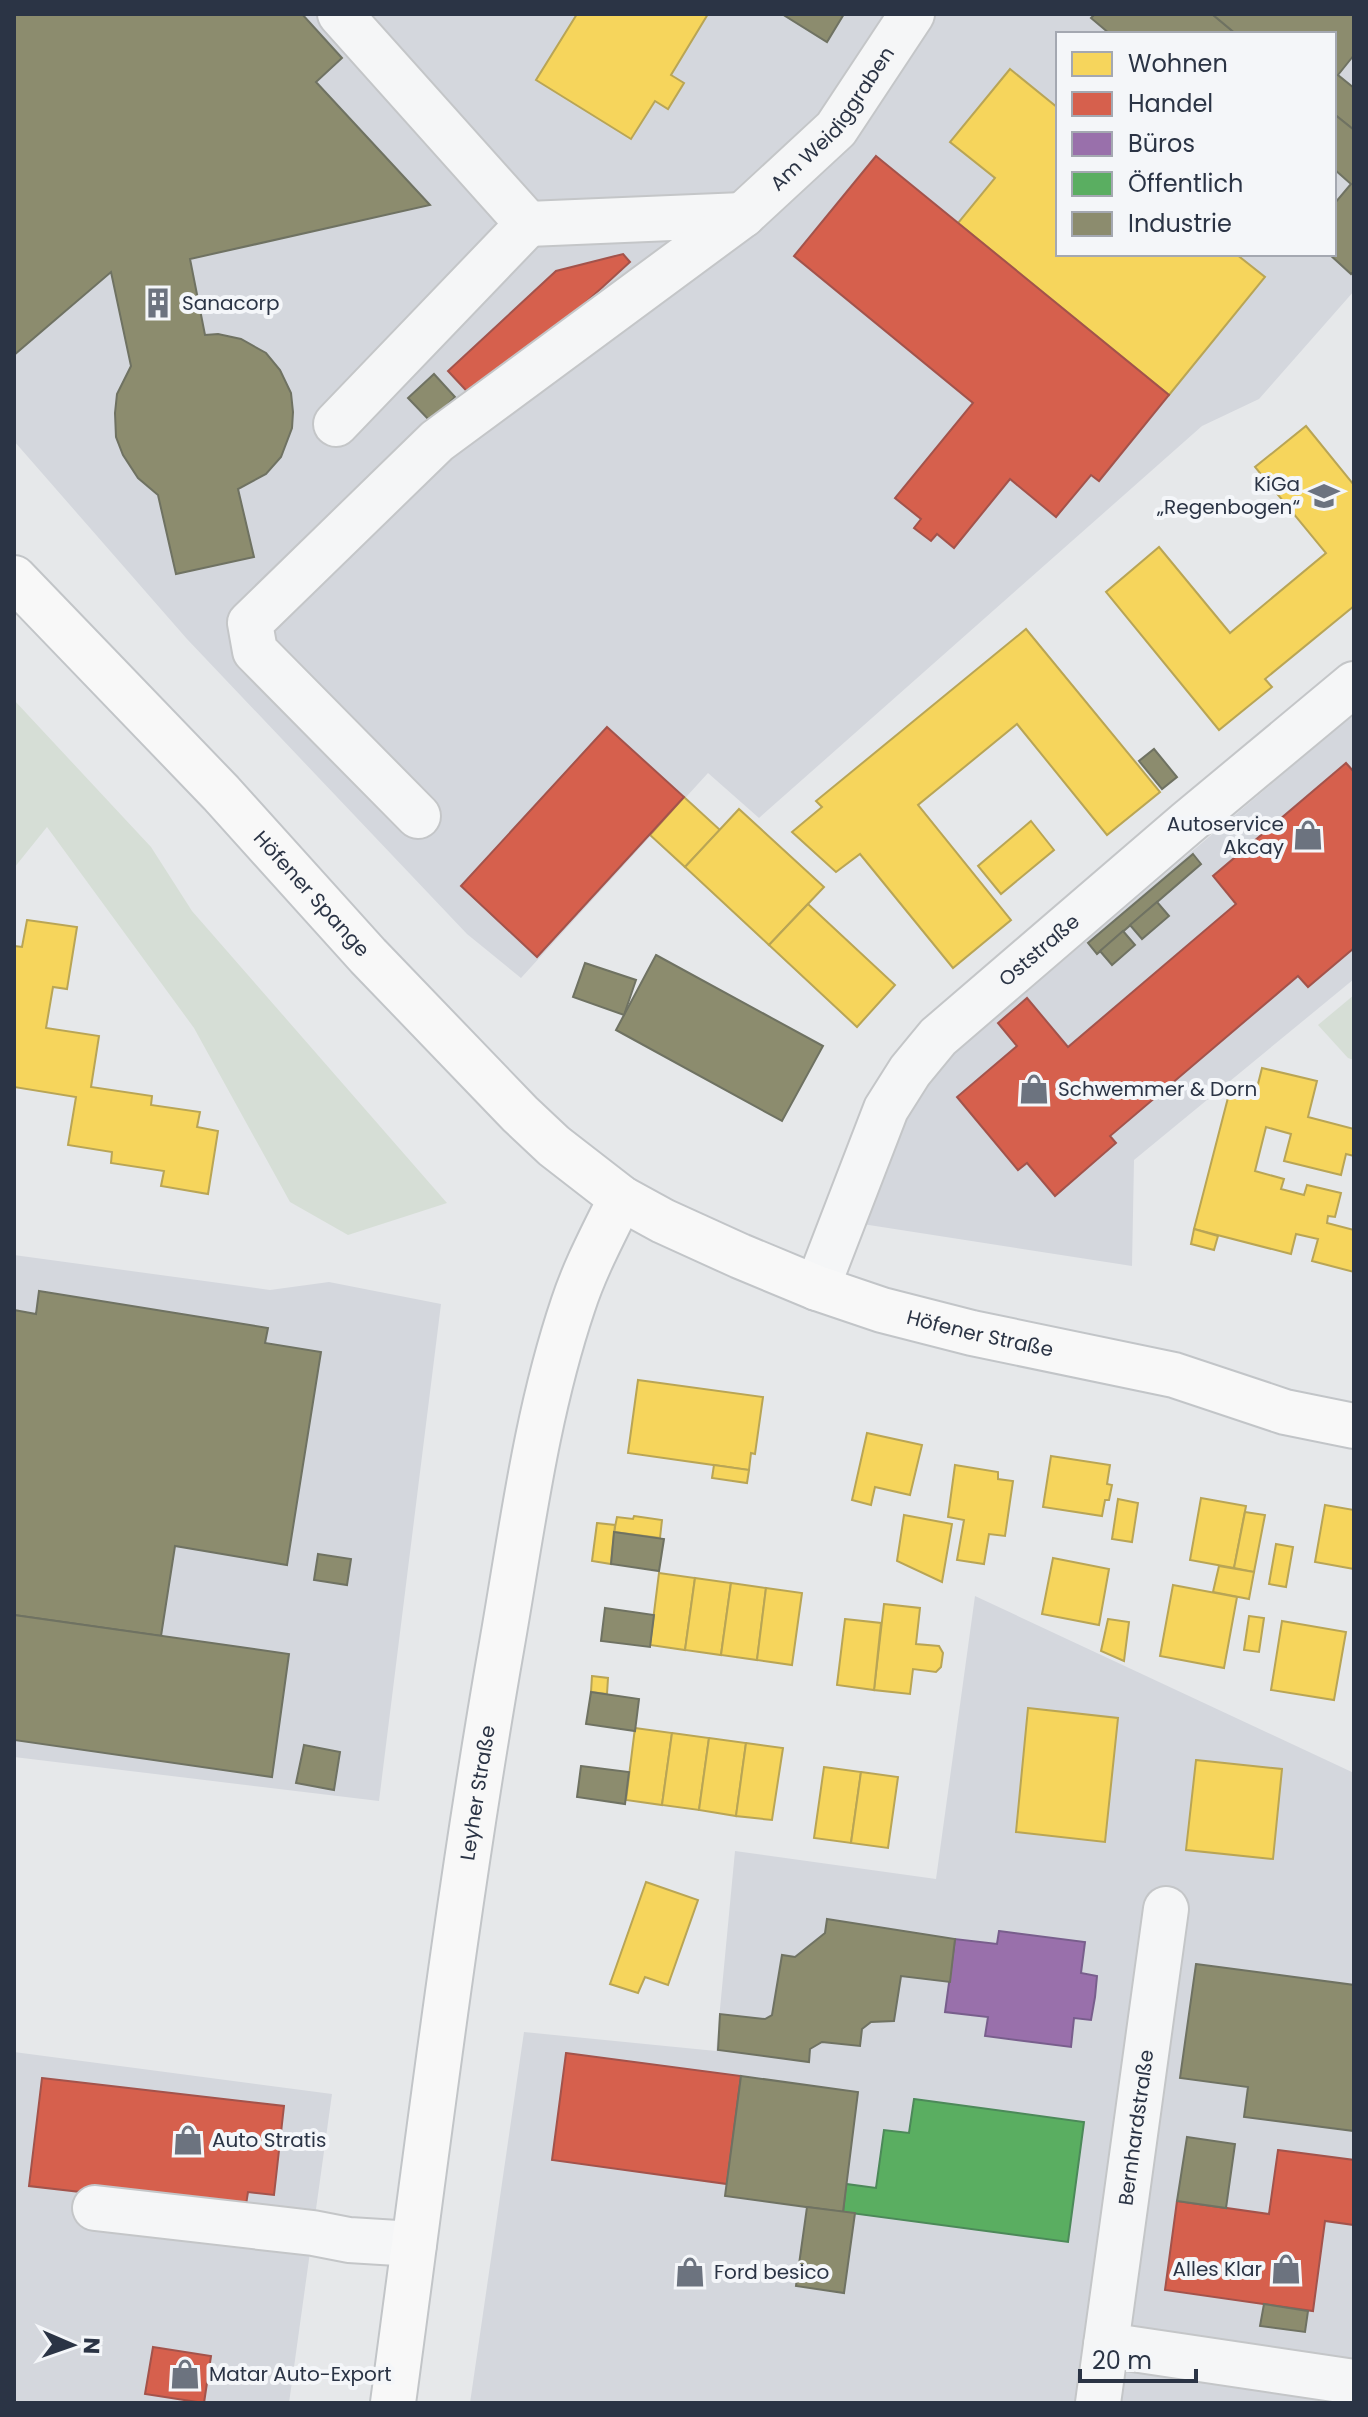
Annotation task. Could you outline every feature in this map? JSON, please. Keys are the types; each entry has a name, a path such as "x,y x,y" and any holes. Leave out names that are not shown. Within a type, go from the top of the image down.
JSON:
{"main road":[{"name":"Höfener Spange","path":"14,578 221,793 368,956 520,1114 554,1146 621,1198"},
{"name":"Höfener Straße","path":"621,1198 740,1256 817,1288 882,1310 1174,1375 1285,1412 1354,1426"},
{"name":"Leyher Straße","path":"393,2403 472,1822 538,1434 573,1303 621,1198"}],"street":[{"path":"340,14 528,224"},
{"name":"Am Weidiggraben","path":"418,816 255,651 250,623 437,441 743,215 836,129 912,14"},
{"path":"336,424 528,224 743,215"},
{"name":"Oststraße","path":"817,1288 886,1109 910,1071 938,1037 1354,684"},
{"name":"Bernhardstraße","path":"1098,2403 1166,1909"},
{"path":"95,2208 313,2233 349,2240 414,2244"},
{"path":"1106,2345 1354,2382"}],"shaded area":[{"path":"14,14 1354,14 1354,291 1259,399 1202,426 759,818 708,773 521,978 467,934 187,639 14,441"},
{"path":"14,700 151,847 192,911 447,1203 348,1235 290,1202 194,1028 47,827 14,868"},
{"path":"1354,714 1354,979 1134,1160 1132,1266 824,1218 876,1119"},
{"path":"1354,995 1354,1060 1348,1058 1318,1025"},
{"path":"14,1255 270,1290 329,1282 441,1304 379,1801 14,1757"},
{"path":"975,1596 1354,1773 1354,2403 470,2403 524,2032 716,2051 735,1851 936,1879"},
{"path":"14,2052 332,2094 289,2403 14,2403"}],"building: Wohnen":[{"path":"577,14 708,14 671,75 684,83 668,109 655,101 631,139 536,80"},
{"path":"1010,69 1056,106 1056,256 1239,256 1265,277 1169,395 958,223 995,178 950,142"},
{"path":"1306,426 1354,485 1354,606 1265,679 1272,687 1219,730 1106,592 1159,547 1230,633 1326,553 1255,467"},
{"path":"1026,629 1160,792 1107,835 1017,724 918,805 1011,920 953,968 860,854 836,872 792,832 822,807 816,801"},
{"path":"684,797 720,830 685,867 650,835"},
{"path":"739,809 824,887 769,945 685,867"},
{"path":"1031,821 1054,850 1001,894 978,866"},
{"path":"808,904 895,985 857,1027 769,945"},
{"path":"27,920 77,927 67,989 53,987 46,1028 99,1036 91,1087 152,1096 151,1105 200,1112 197,1127 218,1131 208,1194 161,1186 164,1171 111,1163 112,1152 68,1145 76,1097 14,1087 14,946 22,947"},
{"path":"1262,1068 1317,1081 1308,1117 1354,1129 1354,1156 1346,1154 1341,1175 1284,1161 1291,1134 1266,1127 1255,1171 1284,1179 1281,1189 1304,1195 1307,1185 1341,1193 1335,1217 1328,1216 1327,1223 1354,1230 1354,1272 1312,1261 1318,1239 1296,1234 1291,1254 1194,1229 1230,1090 1255,1096"},
{"path":"1194,1229 1218,1236 1214,1250 1191,1244"},
{"path":"638,1380 763,1397 755,1454 751,1453 749,1470 628,1453"},
{"path":"867,1433 922,1445 910,1495 875,1487 871,1505 852,1500"},
{"path":"1051,1456 1110,1465 1107,1484 1112,1485 1102,1516 1043,1507"},
{"path":"714,1465 749,1470 747,1483 712,1478"},
{"path":"955,1465 998,1472 998,1479 1013,1481 1005,1536 989,1534 984,1564 957,1560 964,1520 948,1517"},
{"path":"1201,1498 1246,1506 1234,1568 1190,1560"},
{"path":"1118,1499 1138,1503 1132,1542 1112,1539"},
{"path":"1325,1505 1354,1510 1354,1569 1315,1562"},
{"path":"1245,1512 1265,1515 1254,1572 1234,1568"},
{"path":"904,1515 952,1524 942,1582 897,1561"},
{"path":"634,1516 662,1520 660,1538 614,1532 617,1517 633,1519"},
{"path":"597,1523 615,1525 611,1564 592,1561"},
{"path":"1276,1544 1293,1547 1286,1587 1269,1584"},
{"path":"1053,1558 1109,1569 1099,1625 1042,1614"},
{"path":"1219,1566 1254,1572 1249,1599 1213,1592"},
{"path":"659,1573 695,1578 685,1650 650,1645"},
{"path":"695,1578 731,1583 721,1655 685,1650"},
{"path":"731,1583 766,1588 757,1660 721,1655"},
{"path":"1173,1585 1237,1597 1224,1668 1160,1656"},
{"path":"766,1588 802,1593 792,1665 757,1660"},
{"path":"884,1604 920,1608 916,1644 939,1646 943,1653 941,1667 936,1672 913,1669 910,1694 874,1690"},
{"path":"1249,1616 1264,1618 1259,1652 1244,1650"},
{"path":"845,1619 881,1623 874,1690 837,1685"},
{"path":"1108,1619 1129,1622 1124,1661 1101,1651"},
{"path":"1282,1621 1346,1632 1334,1700 1271,1690"},
{"path":"592,1676 608,1678 607,1694 591,1692"},
{"path":"1028,1708 1118,1718 1105,1842 1016,1832"},
{"path":"635,1728 672,1733 662,1805 626,1800"},
{"path":"672,1733 709,1738 699,1810 662,1805"},
{"path":"709,1738 746,1743 736,1816 699,1810"},
{"path":"746,1743 783,1748 772,1820 736,1816"},
{"path":"1196,1760 1282,1769 1273,1859 1186,1850"},
{"path":"824,1767 861,1772 851,1843 814,1838"},
{"path":"861,1772 898,1777 888,1848 851,1843"},
{"path":"646,1882 698,1900 668,1985 645,1977 638,1993 610,1984"}],"building: Handel":[{"path":"876,156 1169,395 1099,481 1091,475 1056,517 1010,479 954,548 937,534 931,541 914,528 921,519 895,498 973,403 794,256"},
{"path":"623,254 630,262 477,402 448,371 556,271"},
{"path":"607,727 684,797 537,957 461,886"},
{"path":"1346,763 1354,772 1354,948 1308,987 1298,976 1110,1136 1116,1143 1055,1196 1027,1163 1018,1170 957,1097 1017,1046 998,1023 1027,998 1068,1047 1236,904 1213,876"},
{"path":"566,2053 741,2076 727,2184 552,2160"},
{"path":"42,2078 284,2106 274,2195 248,2192 245,2211 29,2186"},
{"path":"1278,2150 1354,2160 1354,2225 1325,2221 1313,2311 1165,2290 1177,2201 1269,2214"},
{"path":"153,2347 211,2356 204,2403 145,2394"}],"building: Büros":[{"path":"999,1931 1085,1942 1081,1973 1097,1976 1095,1997 1091,2020 1074,2018 1071,2047 985,2036 988,2017 945,2012 955,1939 997,1944"}],"building: Öffentlich":[{"path":"914,2099 1084,2122 1068,2242 843,2212 846,2184 876,2188 884,2130 909,2133"}],"building: Industrie":[{"name":"Sanacorp","path":"14,14 302,14 342,58 316,82 430,205 190,259 205,335 218,334 241,339 266,353 280,370 291,393 292,428 281,457 266,474 238,489 254,557 176,574 158,495 138,478 116,437 117,394 131,366 111,272 14,355"},
{"path":"782,14 844,14 827,42"},
{"path":"1095,14 1212,14 1234,32 1108,32 1091,18"},
{"path":"1212,14 1354,14 1354,55 1338,75 1354,88 1354,130 1336,116 1336,32 1234,32"},
{"path":"1336,116 1354,130 1354,271 1351,274 1331,256 1336,256 1336,202 1351,184 1336,171"},
{"path":"434,374 455,397 431,422 408,398"},
{"path":"1154,749 1177,777 1162,789 1139,761"},
{"path":"1193,854 1201,864 1097,954 1088,943"},
{"path":"1157,902 1169,916 1142,939 1130,925"},
{"path":"1123,931 1135,945 1112,965 1100,951"},
{"path":"656,955 823,1046 782,1121 616,1030"},
{"path":"585,963 636,980 624,1015 573,997"},
{"path":"39,1291 268,1328 265,1343 321,1352 287,1565 175,1546 161,1636 14,1615 14,1310 36,1314"},
{"path":"614,1532 664,1539 659,1571 611,1564"},
{"path":"318,1554 351,1559 347,1585 314,1580"},
{"path":"605,1608 654,1615 650,1647 601,1641"},
{"path":"14,1615 289,1654 272,1777 14,1740"},
{"path":"591,1692 639,1699 635,1731 586,1724"},
{"path":"304,1745 340,1752 334,1790 296,1783"},
{"path":"581,1766 629,1772 625,1804 577,1797"},
{"path":"827,1919 955,1939 950,1982 901,1976 894,2021 871,2022 862,2029 860,2046 822,2042 810,2049 809,2062 718,2050 720,2014 765,2019 772,2015 782,1955 795,1957 825,1933"},
{"path":"1196,1964 1354,1985 1354,2131 1244,2117 1248,2087 1180,2078"},
{"path":"741,2076 858,2092 843,2212 725,2196"},
{"path":"1187,2137 1235,2144 1226,2208 1177,2201"},
{"path":"807,2207 855,2213 844,2293 796,2286"},
{"path":"1264,2304 1308,2311 1305,2332 1260,2326"}],"place":[{"name":"Sanacorp","path":"158,303"},
{"name":"KiGa „Regenbogen“","path":"1324,496"},
{"name":"Autoservice Akcay","path":"1308,835"},
{"name":"Schwemmer & Dorn","path":"1034,1089"},
{"name":"Auto Stratis","path":"188,2140"},
{"name":"Alles Klar","path":"1286,2269"},
{"name":"Ford besico","path":"690,2272"},
{"name":"Matar Auto-Export","path":"185,2374"}]}
